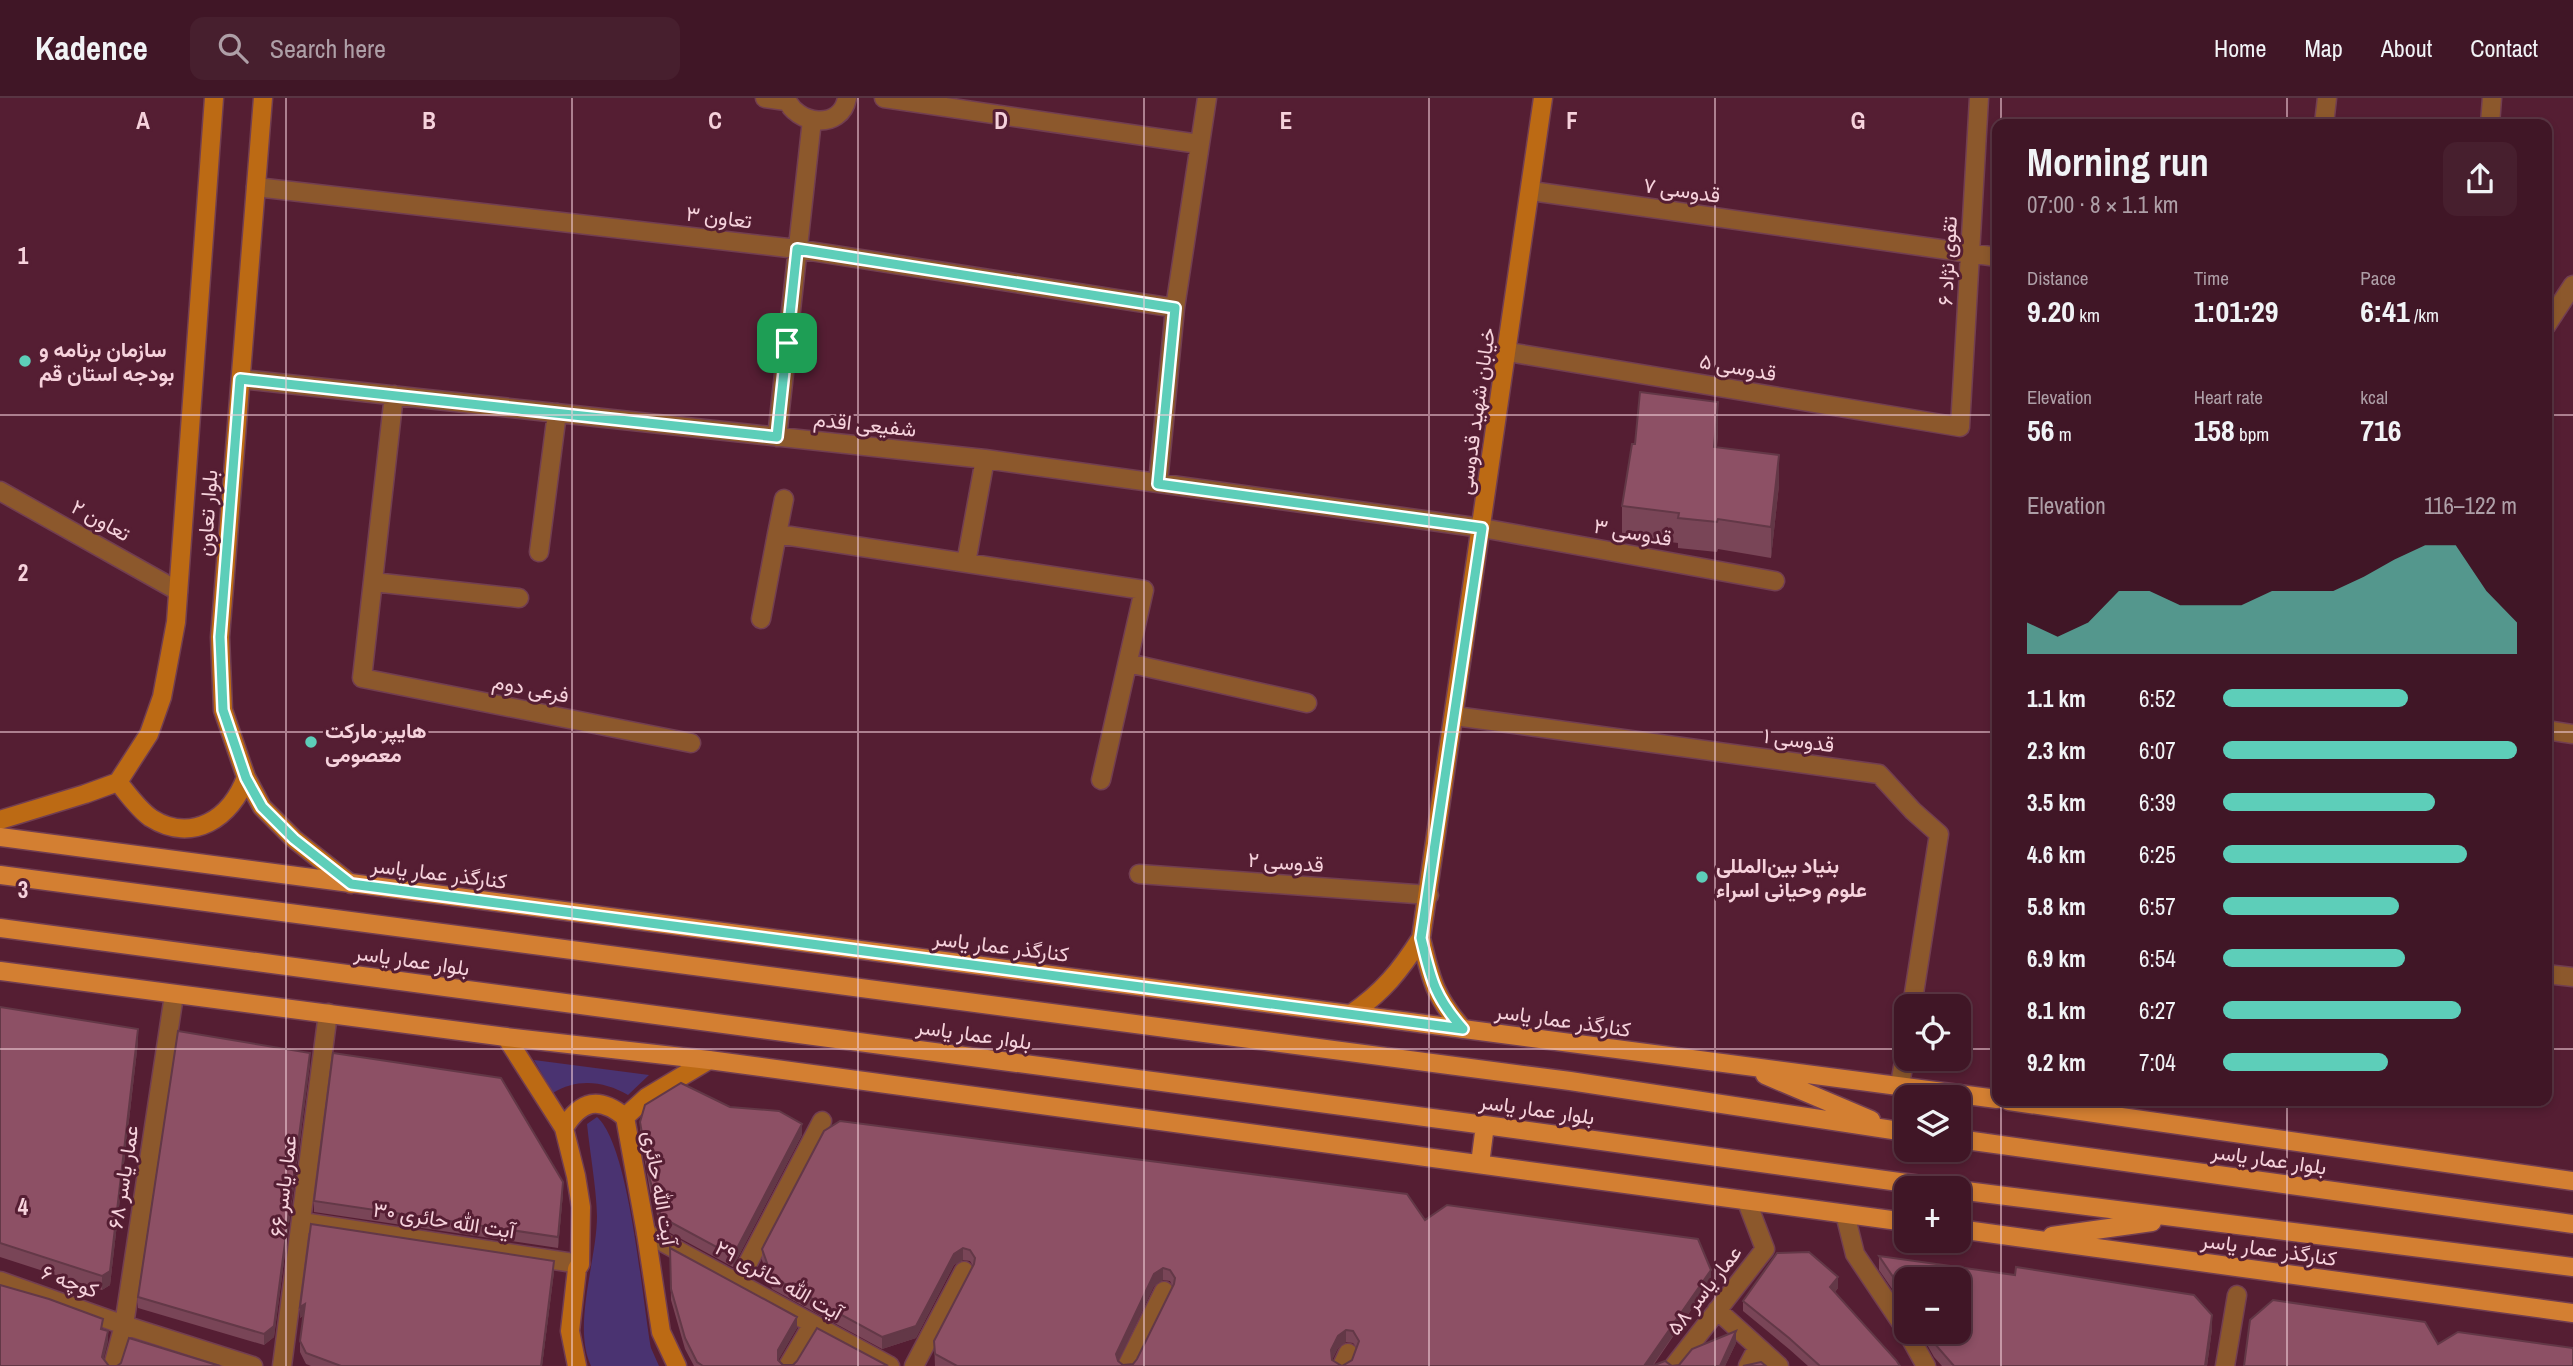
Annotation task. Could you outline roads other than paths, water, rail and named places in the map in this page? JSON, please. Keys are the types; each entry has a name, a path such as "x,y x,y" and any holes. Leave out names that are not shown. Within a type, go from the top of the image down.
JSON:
{"main road":[{"name":"بلوار تعاون","path":"118,782 149,734 162,697 176,622 214,98"},
{"name":"بلوار تعاون","path":"262,98 220,637 223,710 246,778 262,807 294,839 351,884"},
{"name":"خیابان شهید قدوسی","path":"1421,938 1543,98"},
{"path":"0,820 118,782 139,808 152,818 168,826 202,826 218,819 230,808 240,794 246,778"},
{"name":"کنارگذر عمار یاسر","path":"0,837 1900,1085"},
{"name":"بلوار عمار یاسر","path":"0,875 1570,1081 1894,1130"},
{"name":"بلوار عمار یاسر","path":"0,928 1894,1181"},
{"path":"1351,1014 1376,997 1398,973 1421,938"},
{"path":"1421,938 1432,983 1443,1006 1463,1029"},
{"path":"0,971 506,1037 709,1060 1894,1220"},
{"path":"506,1037 564,1128 576,1176 581,1207 580,1264 577,1269 570,1331 577,1365"},
{"name":"آیت الله حائری","path":"677,1366 661,1332 625,1117 647,1097 709,1060"},
{"path":"1742,1066 1894,1128"},
{"name":"کنارگذر عمار یاسر","path":"1971,1095 1992,1098"},
{"path":"564,1128 572,1114 588,1104 609,1104 625,1117"},
{"path":"2044,1106 2573,1181"},
{"path":"1480,1164 1485,1125"},
{"name":"بلوار عمار یاسر","path":"1971,1141 2573,1224"},
{"path":"1971,1192 2573,1267"},
{"path":"2027,1239 2177,1219"},
{"name":"کنارگذر عمار یاسر","path":"1971,1232 2573,1313"}],"street":[{"path":"765,98 786,100 802,118 822,121 833,118 841,111 847,98"},
{"path":"884,98 1199,144"},
{"path":"1158,484 1175,308 1207,98"},
{"name":"تقوی نژاد ۶","path":"1960,428 1979,98"},
{"path":"2325,119 2327,98"},
{"path":"2490,119 2492,98"},
{"path":"777,437 812,120"},
{"name":"تعاون ۳","path":"256,187 797,249 1175,308"},
{"name":"قدوسی ۷","path":"1531,191 1992,256"},
{"path":"2552,317 2573,285"},
{"name":"قدوسی ۵","path":"1508,352 1960,428"},
{"name":"شفیعی اقدم","path":"240,379 985,459 1482,528"},
{"path":"394,395 373,582 519,598"},
{"path":"539,552 557,413"},
{"path":"966,563 985,459"},
{"name":"تعاون ۲","path":"0,491 178,591"},
{"path":"761,619 784,499"},
{"name":"قدوسی ۳","path":"1482,528 1775,581"},
{"path":"777,534 1144,590 1101,780"},
{"name":"فرعی دوم","path":"373,582 362,678 691,743"},
{"path":"1128,663 1307,703"},
{"name":"قدوسی ۱","path":"1455,716 1879,774 1913,811 1939,834 1914,994"},
{"path":"2552,731 2573,734"},
{"name":"قدوسی ۲","path":"1139,874 1429,895"},
{"path":"2552,975 2573,977"},
{"name":"عمار یاسر ۶۸","path":"113,1366 124,1325 174,995"},
{"name":"عمار یاسر ۶۶","path":"282,1366 328,1013"},
{"path":"1900,1085 1902,1071"},
{"path":"737,1284 822,1121"},
{"name":"عمار یاسر ۵۸","path":"1674,1366 1765,1249 1746,1202"},
{"path":"1845,1214 1855,1254 1894,1313"},
{"name":"آیت الله حائری ۳۰","path":"302,1222 580,1264"},
{"name":"آیت الله حائری ۲۹","path":"646,1233 890,1366"},
{"path":"914,1366 964,1272"},
{"name":"کوچه ۶","path":"0,1281 124,1325 253,1366"},
{"path":"1127,1366 1164,1291"},
{"path":"2225,1366 2237,1295"},
{"path":"1717,1310 1779,1366"},
{"path":"788,1366 812,1325"},
{"path":"1913,1344 1926,1366"},
{"path":"1748,1366 1758,1347"}],"place":[{"name":"سازمان برنامه و بودجه استان قم","path":"25,361"},
{"name":"هایپر مارکت معصومی","path":"311,742"},
{"name":"بنیاد بین‌المللی علوم وحیانی اسراء","path":"1702,877"}]}
